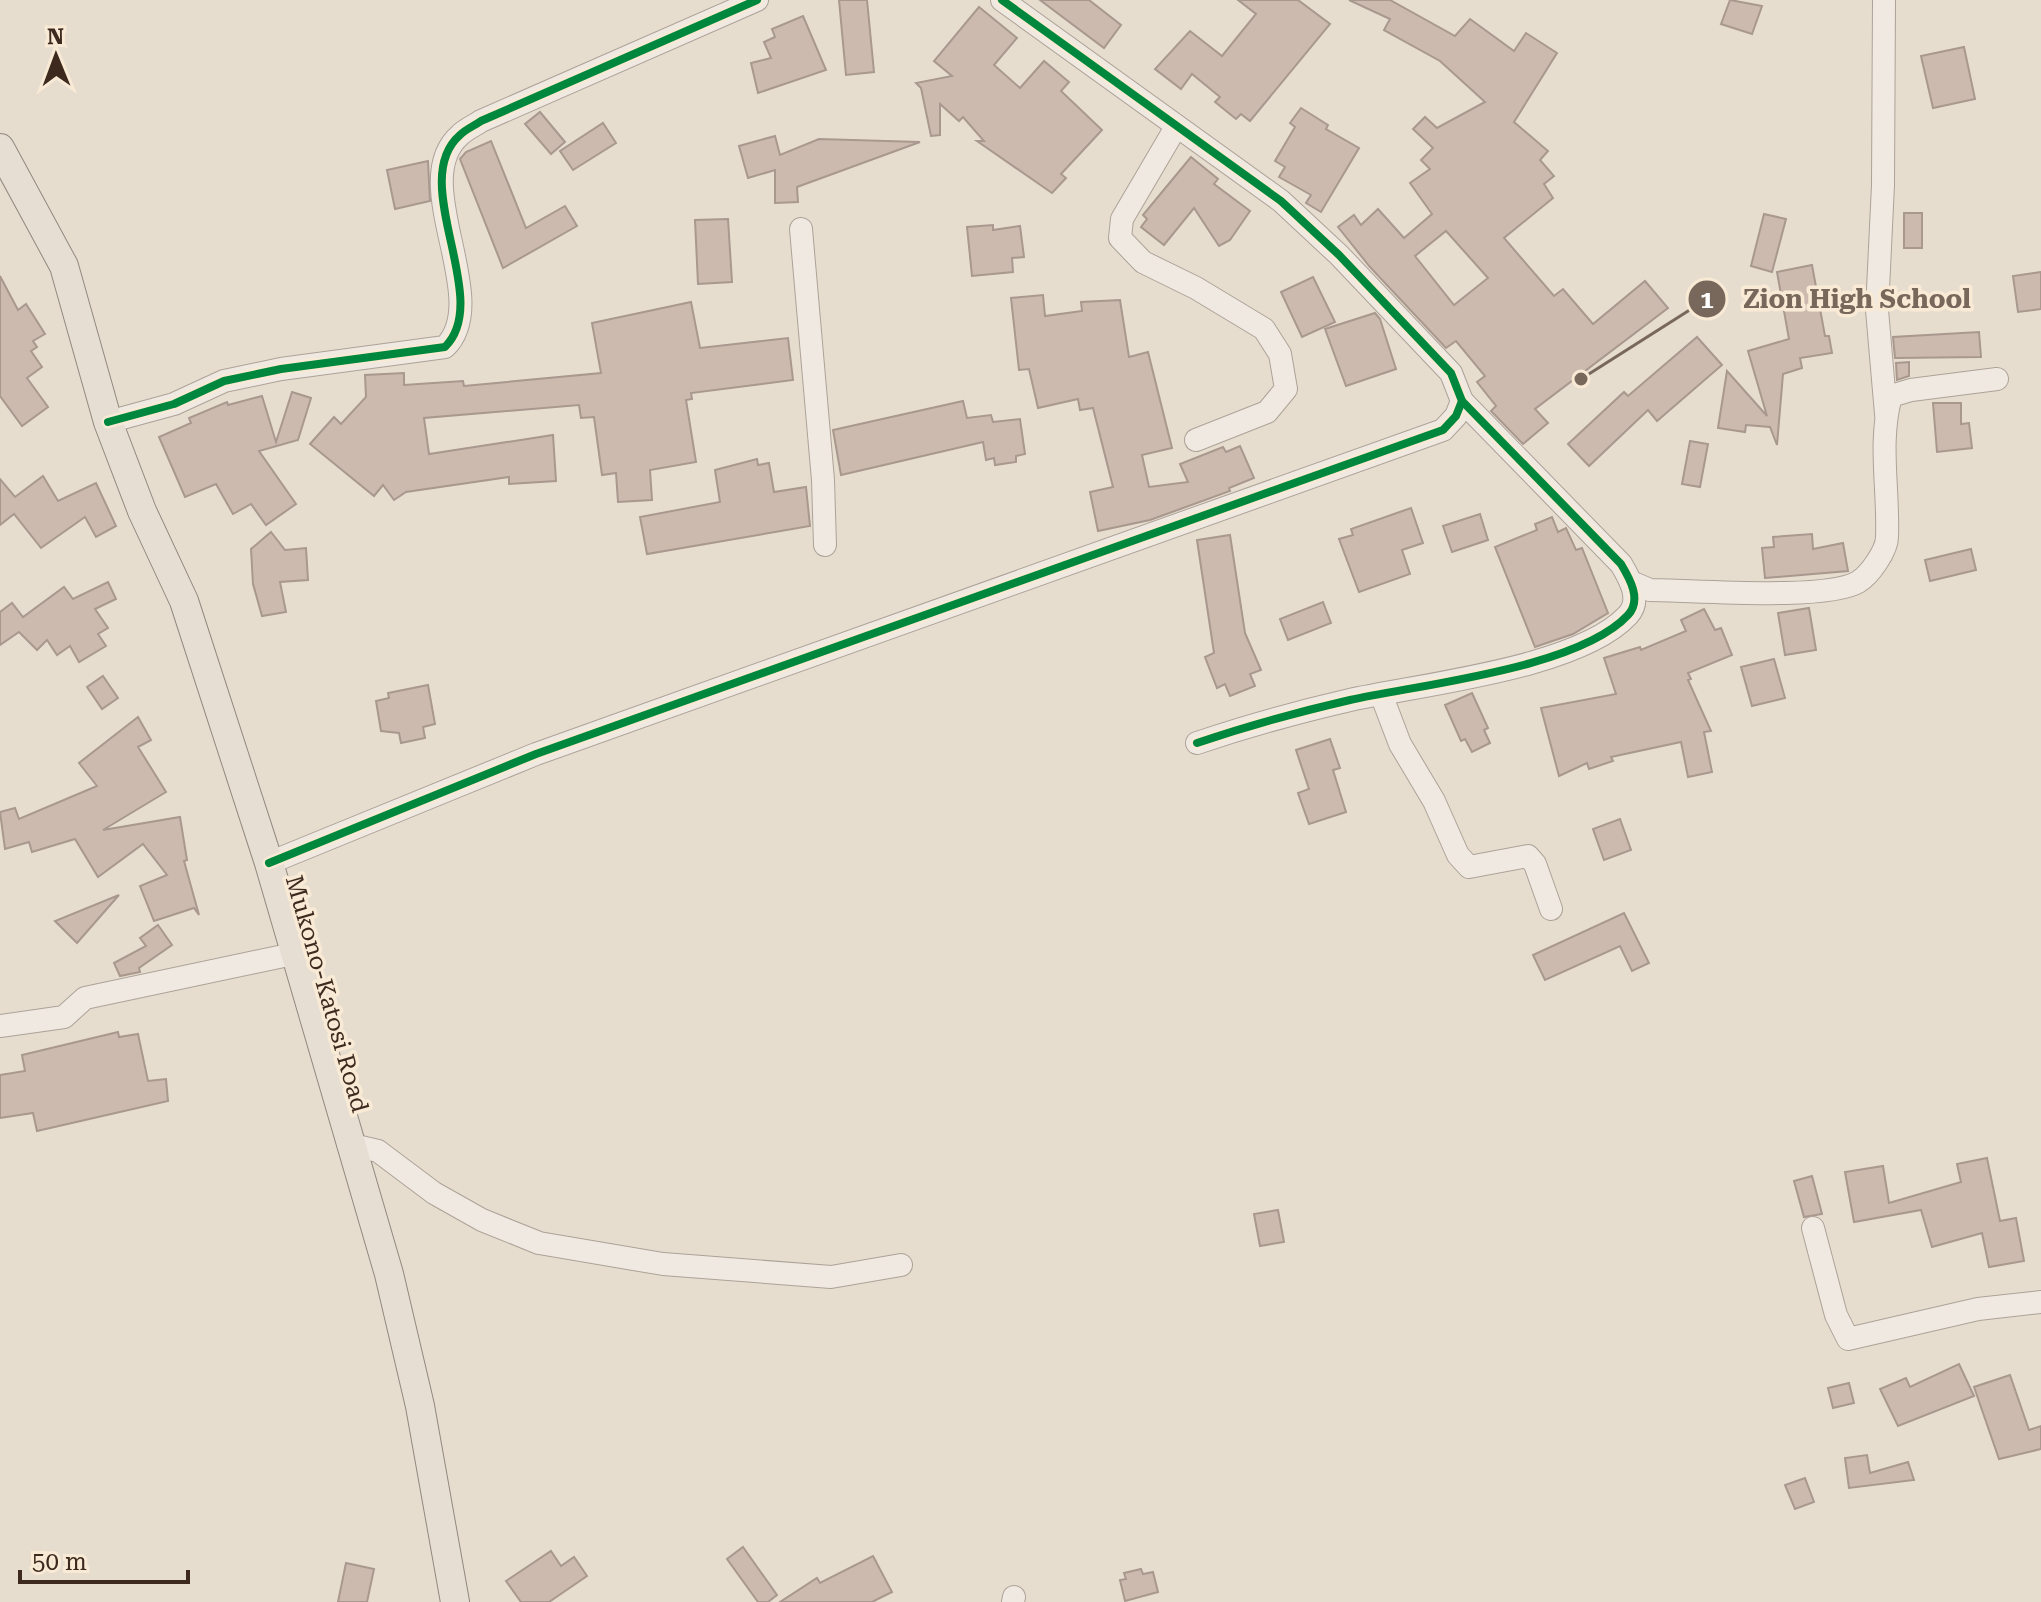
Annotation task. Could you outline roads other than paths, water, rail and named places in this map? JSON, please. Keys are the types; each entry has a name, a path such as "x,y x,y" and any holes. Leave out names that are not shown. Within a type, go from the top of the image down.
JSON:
{"main road":[{"name":"Mukono-Katosi Road","path":"0,148 64,266 108,422 142,511 184,601 269,863 348,1144 389,1274 417,1391 455,1602"}],"street":[{"path":"108,422 174,404 224,381 281,369 445,347 457,335 461,312 443,186 445,157 458,136 481,121 757,0"},
{"path":"1002,0 1281,201 1339,255 1451,373 1462,401 1621,564 1631,582 1635,603 1629,614 1598,637 1559,657 1259,722 1197,743"},
{"path":"1631,582 1650,590 1773,593 1832,589 1857,583 1872,568 1887,541 1886,415 1877,310 1883,185 1884,0"},
{"path":"1176,127 1122,219 1120,238 1143,262 1196,288 1264,329 1280,354 1286,371 1286,389 1267,412 1196,440"},
{"path":"801,229 823,480 825,545"},
{"path":"1886,415 1891,396 1911,390 1997,379"},
{"path":"269,863 536,754 1443,430 1456,416 1462,401"},
{"path":"1381,694 1400,744 1434,801 1458,855 1469,867 1528,856 1535,864 1551,909"},
{"path":"0,1026 64,1017 85,998 293,954"},
{"path":"348,1144 378,1151 434,1193 482,1220 539,1243 663,1264 831,1277 901,1265"},
{"path":"1813,1228 1836,1315 1848,1339 1978,1309 2041,1302"}],"place":[{"name":"Zion High School","path":"1581,379"}]}
